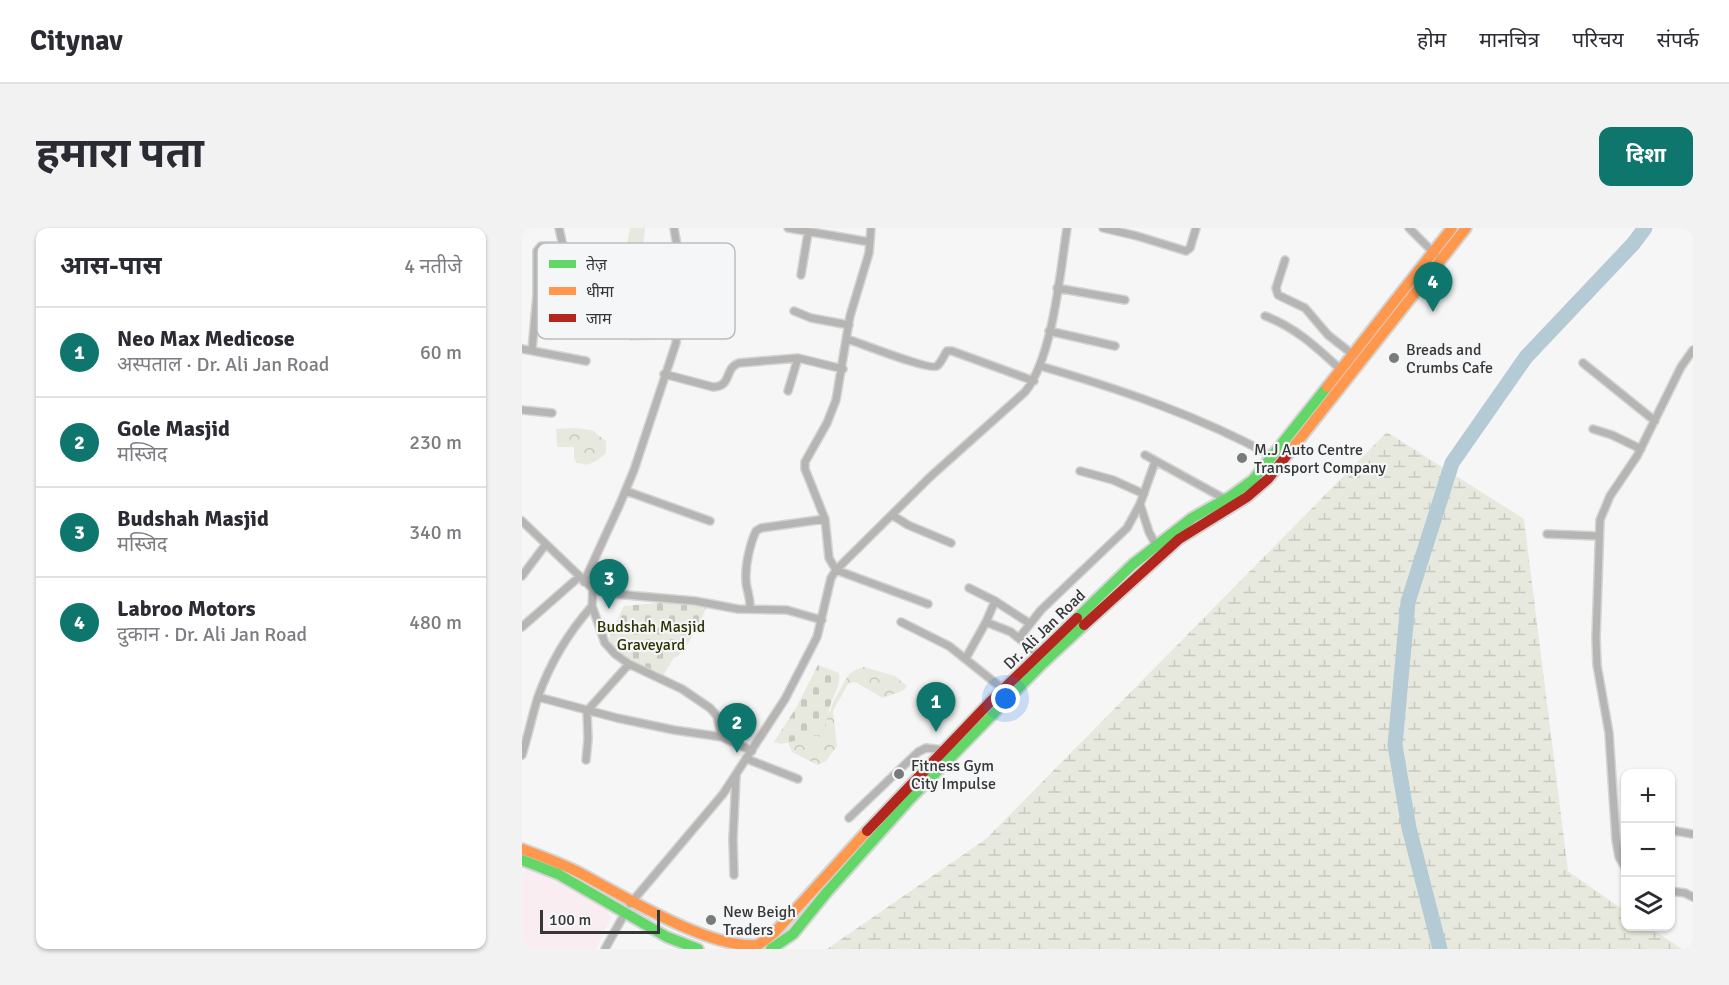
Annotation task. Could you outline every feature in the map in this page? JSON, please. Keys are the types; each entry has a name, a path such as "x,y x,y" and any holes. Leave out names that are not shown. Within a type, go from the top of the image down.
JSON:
{"main road":[{"name":"Dr. Ali Jan Road","path":"771,949 793,934 827,892 910,799 1042,664 1179,539 1247,497 1268,479 1437,255 1452,228"},
{"name":"Dr. Ali Jan Road","path":"522,860 558,874 628,909 702,941 727,947 744,948 758,945 775,932 944,750 1004,689 1133,564 1192,518 1253,480 1351,353 1437,255 1466,228"},
{"name":"Dr. Ali Jan Road","path":"522,849 585,876 667,937 698,949"}],"street":[{"path":"559,228 562,243"},
{"path":"674,228 676,243"},
{"path":"788,228 870,242"},
{"path":"871,228 866,265 849,326 843,369 833,411 805,462 805,469 825,519 829,558 836,570 928,604"},
{"path":"605,949 628,909 736,775 785,699 817,636 831,578 836,570 939,469 1025,392 1034,381 1049,331 1067,228"},
{"path":"1103,228 1186,251 1190,248 1196,228"},
{"path":"1409,228 1437,255"},
{"path":"801,275 808,233"},
{"path":"532,350 537,295 537,251"},
{"path":"1285,260 1276,288 1278,295 1305,308 1328,335 1351,353"},
{"path":"1057,288 1125,300"},
{"path":"794,311 811,318 849,326"},
{"path":"1265,316 1280,321 1302,335 1339,368"},
{"path":"1049,331 1115,346"},
{"path":"522,627 581,579 626,490 676,339"},
{"path":"847,339 904,360 933,367 938,365 947,351 952,351 1034,381"},
{"path":"522,349 586,361"},
{"path":"1621,861 1615,824 1609,733 1597,665 1598,536 1602,511 1641,449 1681,367 1693,350"},
{"path":"664,374 721,387 734,365 798,358 843,369"},
{"path":"788,391 798,358"},
{"path":"1584,363 1655,421"},
{"path":"1040,366 1180,412 1272,456"},
{"path":"522,410 552,413"},
{"path":"1593,429 1641,449"},
{"path":"1145,455 1225,499"},
{"path":"1019,638 1029,623 1122,533 1140,504 1155,462"},
{"path":"1080,471 1113,480 1144,494"},
{"path":"626,490 710,520"},
{"path":"1140,504 1156,545"},
{"path":"892,515 908,525 951,543"},
{"path":"750,609 751,599 746,573 756,531 761,528 825,519"},
{"path":"522,522 593,589 615,594 682,600 738,609 787,610 822,620"},
{"path":"1547,534 1598,536"},
{"path":"522,576 546,544"},
{"path":"969,588 1029,623"},
{"path":"593,589 592,606 605,643 629,664 682,689 710,708 717,716 722,737"},
{"path":"966,658 986,622 994,601"},
{"path":"522,755 538,697 564,642 592,606"},
{"path":"901,622 936,639 966,658 1004,689"},
{"path":"986,622 1003,628 1039,655"},
{"path":"586,760 587,711 629,664"},
{"path":"538,697 587,711 674,730 722,737 752,751"},
{"path":"849,818 918,752 926,748 944,750"},
{"path":"747,759 798,779"},
{"path":"734,875 733,828 736,775"},
{"path":"1615,824 1621,824"},
{"path":"1675,831 1692,834"},
{"path":"1675,892 1693,897"}],"shaded area":[{"path":"529,869 545,875 608,911 611,918 596,949 522,949 522,873"}],"green space":[{"path":"630,228 645,228 643,243 627,243"},
{"path":"627,339 650,339 650,340 630,341"},
{"path":"556,429 592,430 606,441 606,453 596,461 585,464 576,462 574,447 557,447"},
{"path":"1387,432 1524,519 1568,871 1621,908 1621,931 1655,931 1682,949 827,949 986,839"},
{"name":"Budshah Masjid Graveyard","path":"668,602 706,608 690,640 677,657 674,657 663,676 623,657 609,637 624,606"},
{"path":"818,665 839,673 838,687 830,705 823,734 781,744 774,742 796,708"},
{"path":"864,667 895,676 907,686 904,690 883,698 855,682 848,684 833,711 837,746 826,761 818,765 792,752 785,735 830,712 849,675"}],"waterway":[{"path":"1440,949 1409,828 1395,745 1408,602 1452,463 1526,357 1633,244 1645,228"}],"traffic: fast":[{"path":"1077,618 1133,564 1192,518 1231,496 1253,480 1327,387"},
{"path":"771,949 793,934 827,892 910,799 1042,664 1084,625"},
{"path":"522,860 558,874 667,937 698,949"}],"traffic: slow":[{"path":"1327,387 1452,228"},
{"path":"1291,450 1466,228"},
{"path":"522,849 571,869 640,906 690,929 737,944 756,945 764,942 775,932 867,831"}],"traffic: jam":[{"path":"1084,625 1179,539 1247,497 1268,479 1291,450"},
{"path":"867,831 992,700 1077,618"}],"place":[{"name":"Labroo Motors","path":"1433,312"},
{"name":"Breads and Crumbs Cafe","path":"1394,358"},
{"name":"M.J Auto Centre Transport Company","path":"1242,458"},
{"name":"Budshah Masjid","path":"609,609"},
{"name":"Neo Max Medicose","path":"936,732"},
{"name":"Gole Masjid","path":"737,753"},
{"name":"Fitness Gym City Impulse","path":"899,774"},
{"name":"New Beigh Traders","path":"711,920"}]}
